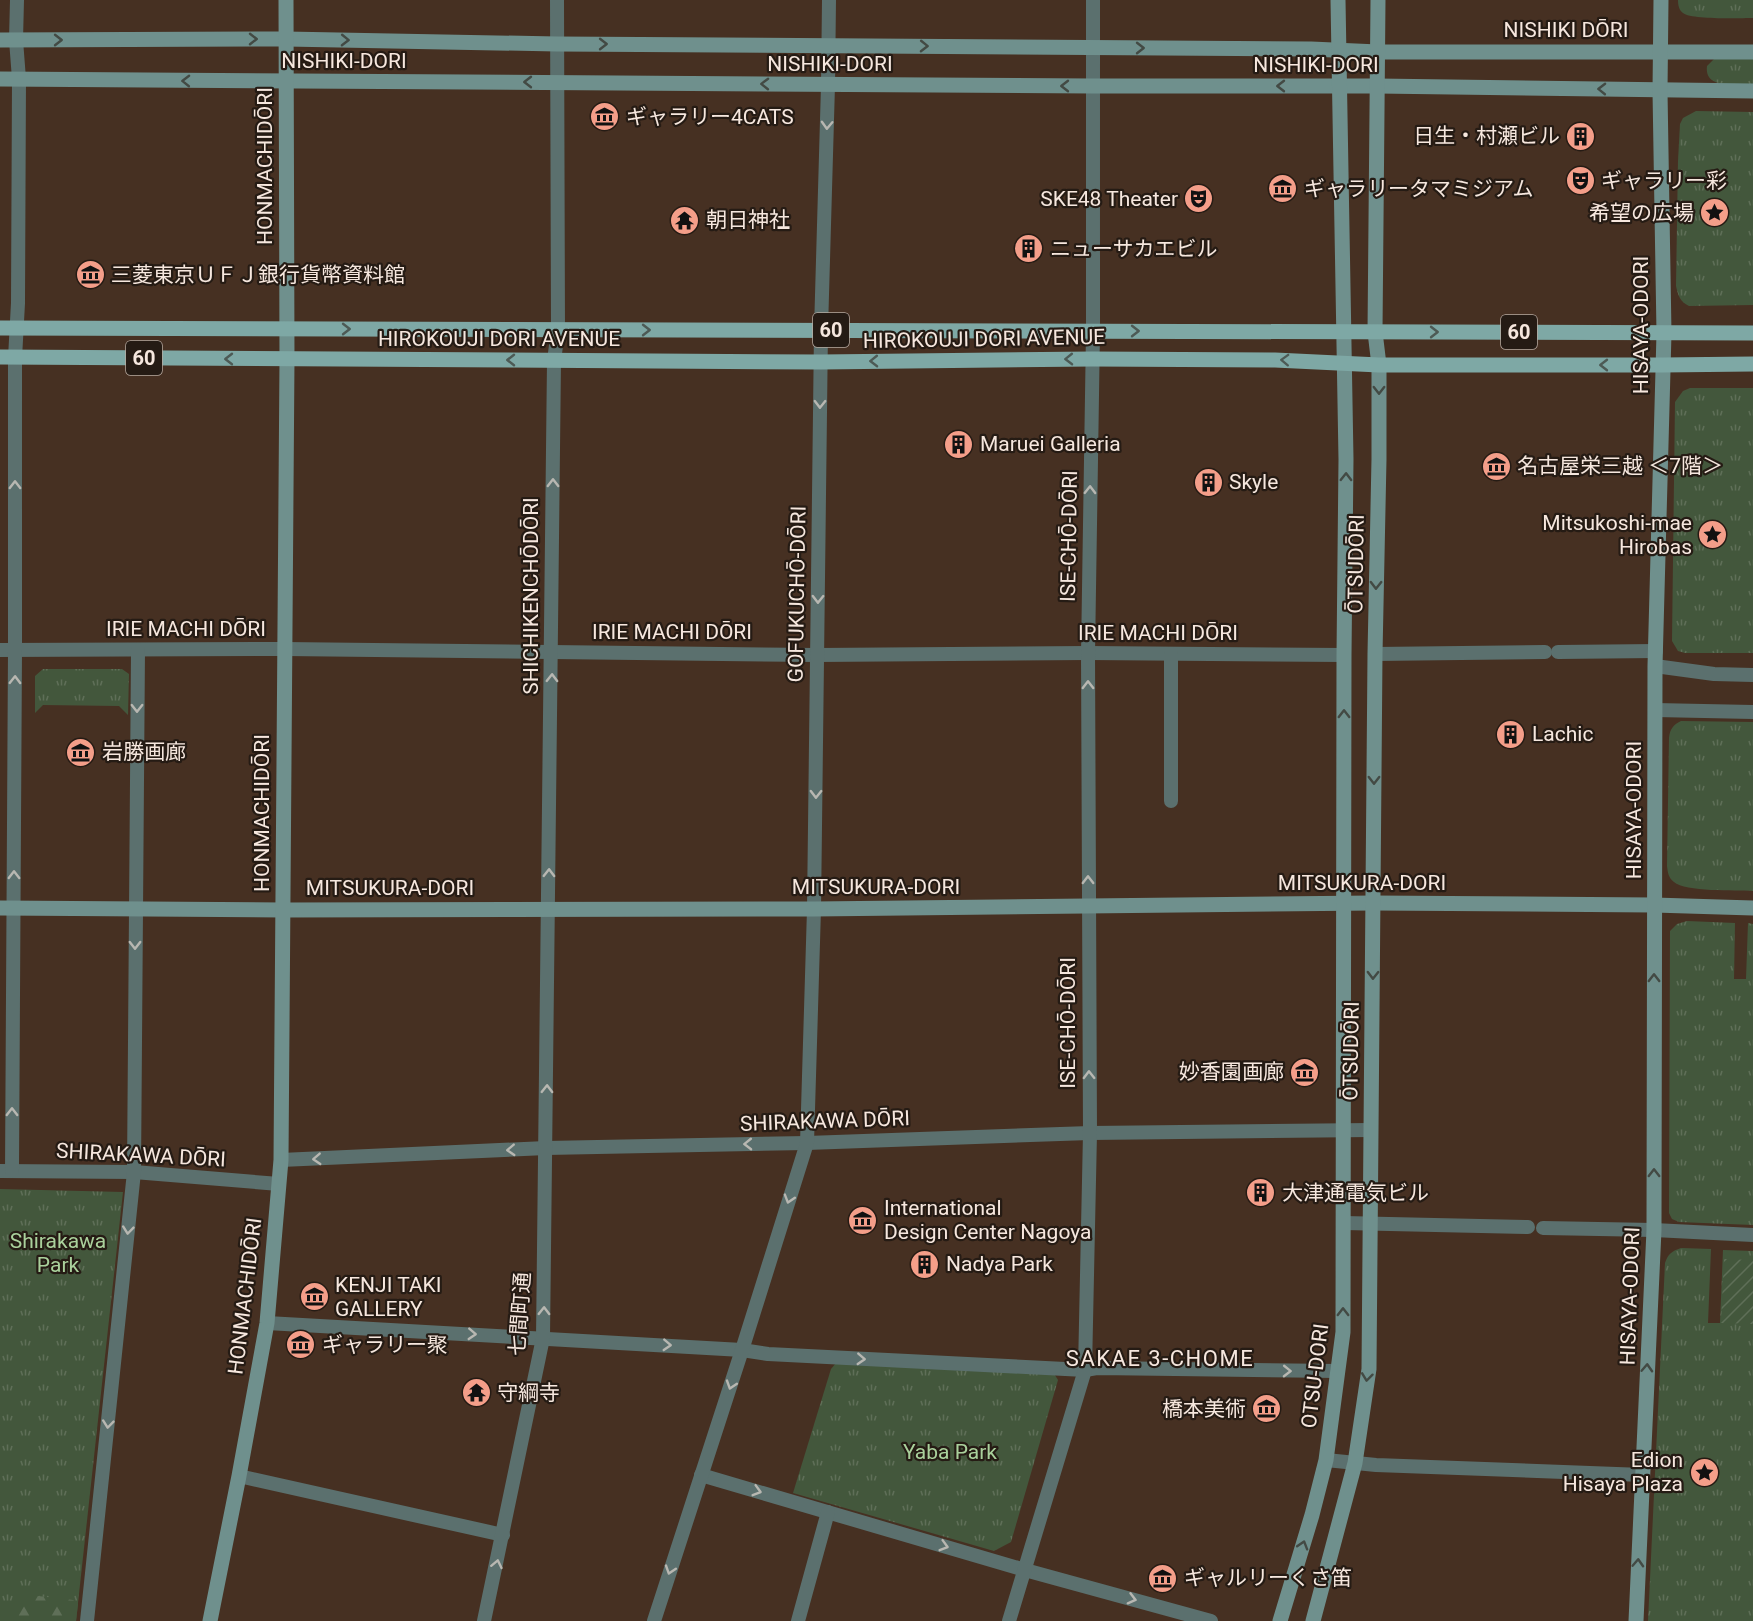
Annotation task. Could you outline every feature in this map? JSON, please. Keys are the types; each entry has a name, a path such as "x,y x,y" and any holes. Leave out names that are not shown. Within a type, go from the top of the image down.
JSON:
{"main road":[{"name":"HIROKOUJI DORI AVENUE","path":"0,328 1753,333"},
{"name":"HIROKOUJI DORI AVENUE","path":"8,357 821,362 1092,359 1275,360 1378,365 1753,364"}],"street":[{"path":"6,1171 7,908 15,650 8,357 18,328 19,79 8,40 16,0"},
{"name":"HONMACHIDŌRI","path":"210,1621 267,1323 281,1160 287,359 286,0"},
{"path":"557,0 557,44"},
{"name":"GOFUKUCHŌ-DŌRI","path":"654,1621 807,1143 814,909 821,330 829,0"},
{"name":"ISE-CHŌ-DŌRI","path":"1009,1621 1084,1370 1090,1133 1088,653 1093,331 1093,0"},
{"name":"ŌTSUDŌRI","path":"1338,0 1346,459 1344,1130"},
{"name":"ŌTSUDŌRI","path":"1371,1130 1379,459 1378,365 1375,332 1378,0"},
{"name":"HISAYA-ODORI","path":"1636,1621 1654,1230 1655,710 1664,333 1660,90 1662,0"},
{"name":"NISHIKI-DORI","path":"8,40 286,39 1378,52"},
{"name":"SHICHIKENCHŌDŌRI","path":"546,1148 554,361 558,330 557,44"},
{"name":"NISHIKI DŌRI","path":"1378,52 1753,52"},
{"name":"NISHIKI-DORI","path":"0,79 1377,86 1660,90"},
{"path":"1660,90 1753,91"},
{"name":"IRIE MACHI DŌRI","path":"0,650 1344,655"},
{"path":"87,1621 134,1172 138,650"},
{"path":"1375,654 1552,652 1656,658 1714,674 1753,675"},
{"path":"1171,654 1171,801"},
{"path":"1655,710 1753,712"},
{"name":"MITSUKURA-DORI","path":"7,908 814,909 1373,903 1753,908"},
{"name":"OTSU-DORI","path":"1280,1621 1326,1460 1338,1371 1343,1332 1344,1130"},
{"path":"1313,1621 1355,1463 1369,1369 1371,1130"},
{"name":"SHIRAKAWA DŌRI","path":"281,1160 546,1148 807,1143 1090,1133 1371,1130"},
{"name":"七間町通","path":"484,1621 543,1338 546,1148"},
{"name":"SHIRAKAWA DŌRI","path":"6,1171 134,1172 279,1184"},
{"path":"1344,1223 1528,1227"},
{"path":"1544,1228 1753,1235"},
{"path":"267,1323 742,1350 768,1354 1084,1370 1097,1368 1338,1371"},
{"path":"1326,1460 1642,1474"},
{"path":"701,1474 1025,1570 1211,1621"},
{"path":"239,1476 503,1535"},
{"path":"798,1621 828,1512"}],"green space":[{"path":"1678,0 1753,0 1753,18 1696,17 1683,13"},
{"path":"1714,59 1753,59 1753,84 1731,85 1711,79 1707,74 1707,66"},
{"name":"希望の広場","path":"1696,111 1753,112 1753,305 1689,306 1681,300 1676,286 1680,124 1683,118"},
{"name":"Mitsukoshi-mae Hirobas","path":"1690,388 1753,388 1753,653 1685,653 1678,651 1672,641 1675,402 1683,391"},
{"path":"43,669 122,669 129,674 128,715 119,706 43,705 35,713 35,676"},
{"path":"1681,721 1753,722 1753,891 1689,887 1674,882 1669,875 1667,866 1669,738 1672,728"},
{"path":"1687,921 1735,923 1734,979 1746,979 1748,923 1753,924 1753,1225 1679,1222 1672,1219 1669,1213 1670,931 1677,924"},
{"name":"Shirakawa Park","path":"0,1189 123,1192 76,1621 0,1621"},
{"name":"Edion Hisaya Plaza","path":"1681,1248 1711,1249 1708,1323 1720,1323 1723,1250 1753,1251 1753,1621 1648,1621 1665,1263 1671,1253"},
{"path":"1724,1259 1753,1260 1753,1324 1721,1323"},
{"name":"Yaba Park","path":"836,1363 1053,1372 1058,1380 1011,1542 994,1551 793,1493 831,1369"},
{"path":"29,1595 73,1600 78,1604 76,1621 0,1621 0,1606"}],"place":[{"name":"ギャラリー4CATS","path":"605,117"},
{"name":"日生・村瀬ビル","path":"1581,136"},
{"name":"ギャラリー彩","path":"1580,181"},
{"name":"ギャラリータマミジアム","path":"1283,189"},
{"name":"SKE48 Theater","path":"1199,199"},
{"name":"希望の広場","path":"1715,213"},
{"name":"朝日神社","path":"685,220"},
{"name":"ニューサカエビル","path":"1029,249"},
{"name":"三菱東京ＵＦＪ銀行貨幣資料館","path":"90,275"},
{"name":"Maruei Galleria","path":"959,444"},
{"name":"名古屋栄三越 ＜7階＞","path":"1496,466"},
{"name":"Skyle","path":"1208,482"},
{"name":"Mitsukoshi-mae Hirobas","path":"1713,535"},
{"name":"Lachic","path":"1511,734"},
{"name":"岩勝画廊","path":"81,752"},
{"name":"妙香園画廊","path":"1305,1072"},
{"name":"大津通電気ビル","path":"1261,1193"},
{"name":"International Design Center Nagoya","path":"863,1220"},
{"name":"Nadya Park","path":"925,1264"},
{"name":"KENJI TAKI GALLERY","path":"314,1297"},
{"name":"ギャラリー聚","path":"301,1345"},
{"name":"守綱寺","path":"476,1393"},
{"name":"橋本美術","path":"1267,1409"},
{"name":"Edion Hisaya Plaza","path":"1704,1472"},
{"name":"ギャルリーくさ笛","path":"1163,1578"}],"district":[{"name":"SAKAE 3-CHOME","path":"1160,1358"}]}
